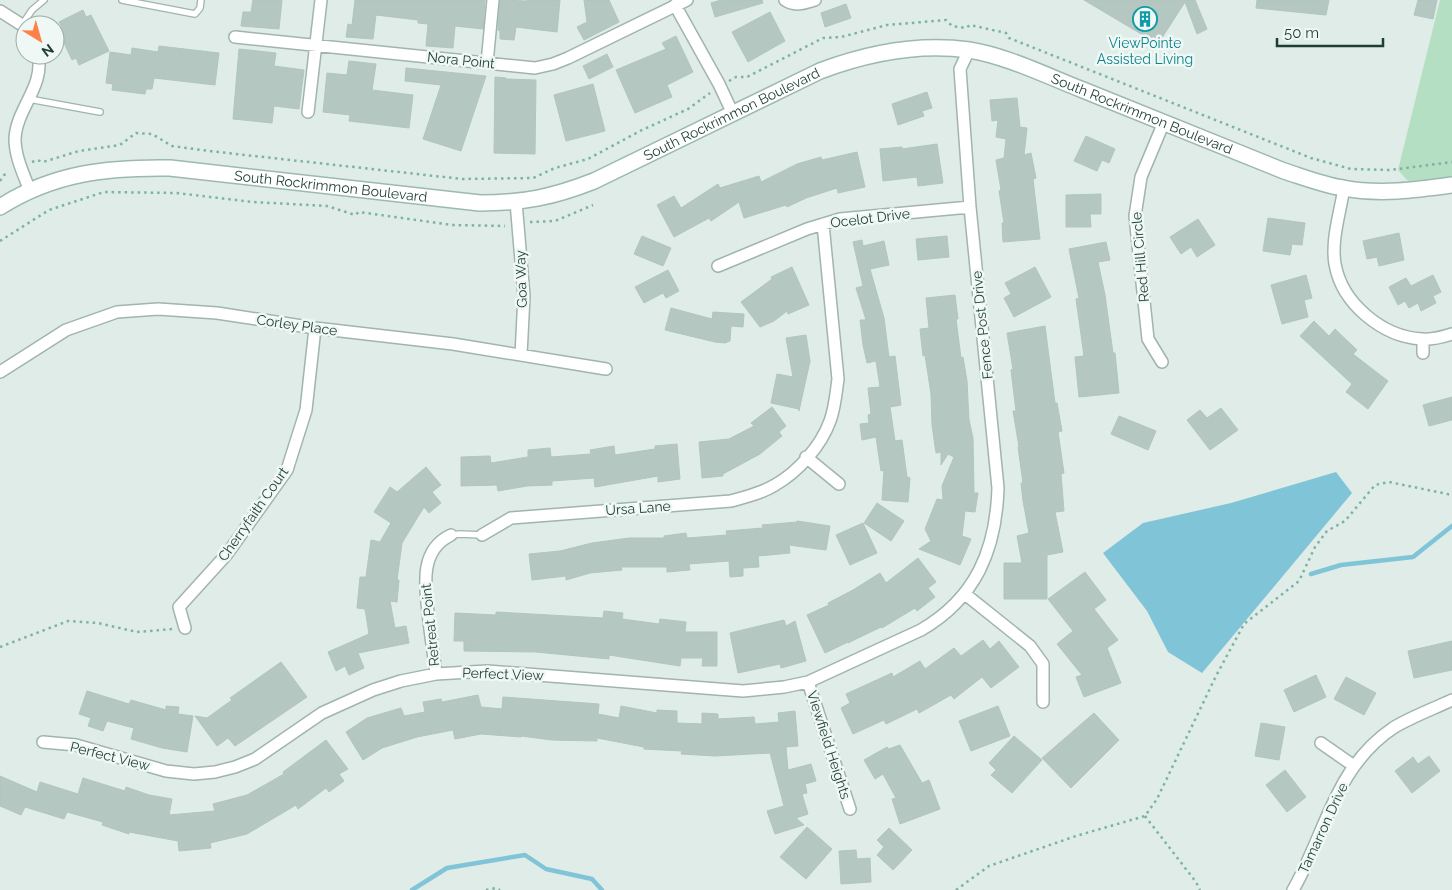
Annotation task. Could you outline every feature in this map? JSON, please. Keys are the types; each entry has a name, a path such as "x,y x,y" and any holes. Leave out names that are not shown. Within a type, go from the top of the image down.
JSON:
{"main road":[{"name":"South Rockrimmon Boulevard","path":"0,208 46,184 83,173 128,168 170,168 480,203 516,202 551,196 594,181 636,162 820,72 849,60 905,49 969,50 1022,66 1313,181 1344,188 1384,191 1416,190 1452,185"}],"street":[{"path":"308,112 321,0"},
{"path":"486,63 494,0"},
{"name":"Nora Point","path":"235,37 535,68 553,64 662,6 675,5 687,0"},
{"path":"786,0 789,3 800,4 815,0"},
{"path":"675,5 719,84 733,114"},
{"path":"0,11 15,21"},
{"name":"Fence Post Drive","path":"965,594 984,559 992,538 997,514 998,488 970,207 960,69 969,50"},
{"path":"30,191 17,155 15,139 18,122 38,78 40,65"},
{"name":"Red Hill Circle","path":"1162,362 1148,339 1134,216 1141,177 1164,122"},
{"path":"1344,188 1334,244 1335,265 1342,284 1351,300 1364,314 1382,327 1404,336 1423,340 1452,334"},
{"name":"Goa Way","path":"516,202 524,296 521,355"},
{"name":"Ocelot Drive","path":"718,266 742,255 840,219 970,207"},
{"name":"Ursa Lane","path":"482,535 511,518 731,501 754,495 775,485 792,472 820,440 830,421 836,400 838,379 823,224"},
{"name":"Corley Place","path":"0,372 66,330 117,312 158,309 216,313 315,328 453,344 606,369"},
{"name":"Cherryfaith Court","path":"186,628 179,607 227,554 287,470 306,410 315,328"},
{"path":"1423,340 1423,353"},
{"path":"806,458 839,484"},
{"name":"Retreat Point","path":"436,674 424,582 429,561 435,548 439,543 456,534"},
{"path":"965,594 1030,646 1043,664 1042,702"},
{"name":"Perfect View","path":"43,742 76,745 166,771 194,774 215,772 255,759 273,748 297,729 346,701 401,681 436,674 488,671 743,691 784,688 808,682 921,630 950,610 965,594"},
{"name":"Viewfield Heights","path":"808,682 850,809"},
{"name":"Tamarron Drive","path":"1293,890 1332,803 1354,766 1367,750 1394,728 1452,700"},
{"name":"Tamarron Drive","path":"1321,743 1354,766"}],"lane":[{"path":"30,15 32,10 44,0"},
{"path":"122,0 195,14 200,8 201,0"},
{"path":"29,99 100,112"},
{"name":"Ursa Lane","path":"456,534 482,535"}],"path":[{"path":"0,241 49,210 104,192 176,193 284,205 327,206 355,215 359,212 452,225 514,226 518,224 555,221 593,204"},
{"path":"956,890 989,866 1076,836 1145,816 1157,798 1216,676 1244,624 1299,582 1314,547 1327,531 1345,521 1375,485 1389,482 1452,495"},
{"path":"0,647 68,622 98,623 137,632 186,628"},
{"path":"1145,816 1196,882 1200,890"},
{"path":"486,890 496,888 500,890"}],"green space":[{"path":"1440,0 1452,0 1452,185 1416,190 1398,170"}],"water":[{"path":"1336,472 1352,493 1202,673 1168,652 1147,611 1103,553 1143,523 1231,503"}],"building":[{"path":"253,0 282,0 279,29 241,26 243,12 251,12"},
{"path":"355,0 485,0 483,29 455,26 453,48 426,46 428,24 418,23 418,20 376,15 373,39 346,37 348,24 352,25"},
{"path":"500,0 560,0 557,32 516,27 514,40 500,39 500,31 498,30"},
{"path":"584,0 609,0 619,22 584,40 577,27 587,22"},
{"path":"721,0 762,0 763,3 715,17 711,3"},
{"name":"ViewPointe Assisted Living","path":"1084,0 1195,0 1207,29 1197,34 1185,2 1158,44"},
{"path":"1257,0 1329,0 1326,15 1256,8"},
{"path":"1418,0 1437,0 1433,19 1414,15"},
{"path":"846,4 851,18 825,27 821,13"},
{"path":"83,10 86,17 91,15 109,51 79,65 76,58 72,60 65,45 65,19"},
{"path":"770,12 785,41 748,62 732,32"},
{"path":"676,36 693,72 667,85 672,97 635,113 616,70 666,49 662,43"},
{"path":"159,46 219,53 215,85 154,78 152,89 146,89 145,94 112,90 113,84 106,83 110,52 131,55 132,48 158,52"},
{"path":"239,49 276,53 274,66 304,70 299,109 274,106 272,123 233,119"},
{"path":"607,54 613,67 589,79 583,66"},
{"path":"349,61 376,64 372,90 413,95 409,128 349,121 350,115 323,112 327,73 347,75"},
{"path":"406,68 486,76 461,151 423,139 441,85 405,81"},
{"path":"495,77 536,80 535,154 494,153"},
{"path":"593,84 605,131 566,141 554,95"},
{"path":"927,92 932,108 922,111 924,116 898,125 892,104"},
{"path":"1017,98 1020,127 1027,128 1024,155 1031,153 1036,178 1033,179 1040,239 1003,242 1002,223 1004,223 996,160 1004,158 1006,139 996,137 998,120 992,121 990,100"},
{"path":"1086,136 1115,149 1109,163 1102,160 1097,171 1074,161"},
{"path":"937,144 943,183 918,186 917,177 883,181 880,149 902,147 902,149"},
{"path":"857,152 865,187 838,193 837,188 806,198 787,207 786,205 744,218 739,202 711,221 709,218 674,237 657,205 674,196 681,208 718,184 720,188 759,176 761,182 797,164 821,157 822,160"},
{"path":"1101,194 1101,214 1090,214 1091,227 1066,227 1066,195"},
{"path":"1268,218 1305,223 1302,245 1292,244 1290,255 1263,251"},
{"path":"1198,219 1215,245 1197,257 1191,247 1181,254 1170,237"},
{"path":"1399,233 1404,260 1379,266 1377,257 1367,259 1363,241"},
{"path":"642,236 671,248 663,266 634,254"},
{"path":"947,236 949,257 918,260 916,239"},
{"path":"862,240 863,246 884,241 889,265 870,269 884,318 889,357 895,356 901,405 890,407 895,441 902,440 907,477 910,478 908,502 882,500 884,470 881,471 876,437 862,440 860,424 869,423 868,415 871,414 868,388 880,387 876,361 867,363 860,320 866,320 856,288 863,286 853,242"},
{"path":"1106,242 1110,260 1098,262 1105,295 1113,353 1115,353 1119,393 1079,397 1075,357 1084,356 1076,299 1079,298 1069,249"},
{"path":"792,267 809,305 788,314 787,311 774,321 760,327 741,302 772,279 771,277"},
{"path":"1035,267 1051,297 1014,317 1004,298 1011,294 1005,283"},
{"path":"668,270 679,291 666,298 663,293 644,303 635,287"},
{"path":"1306,275 1312,298 1304,300 1308,317 1282,324 1271,285"},
{"path":"1433,275 1441,292 1433,296 1436,303 1421,311 1418,303 1409,308 1405,301 1398,305 1389,287 1406,278 1411,286"},
{"path":"955,295 958,319 956,319 961,358 963,357 967,381 969,420 973,438 974,493 978,493 975,512 965,511 962,536 971,539 960,565 919,549 931,541 925,529 937,499 943,500 942,486 954,457 948,454 941,465 941,452 936,453 932,425 931,394 925,355 923,356 920,329 929,328 926,298"},
{"path":"671,308 712,319 713,312 744,314 743,327 731,326 730,341 725,343 665,330"},
{"path":"1314,321 1329,336 1335,329 1357,350 1353,354 1388,381 1368,409 1346,392 1352,384 1300,336"},
{"path":"1045,326 1055,403 1057,403 1062,431 1058,432 1064,473 1061,474 1064,511 1055,512 1063,552 1047,555 1047,599 1004,599 1004,563 1022,563 1017,536 1029,533 1023,501 1019,447 1013,411 1016,411 1011,370 1013,369 1007,333"},
{"path":"806,335 810,361 799,411 799,409 771,403 777,374 793,377 786,338"},
{"path":"1452,397 1452,420 1429,426 1423,405"},
{"path":"772,407 786,426 779,432 782,436 760,454 723,474 723,476 702,478 699,442 729,439 754,426 751,423"},
{"path":"1221,408 1238,430 1210,450 1187,420 1200,410 1207,418"},
{"path":"1119,416 1156,431 1148,450 1111,434"},
{"path":"677,444 680,479 658,482 658,476 595,487 594,478 552,481 552,485 527,486 498,491 497,485 461,486 461,457 490,456 491,463 528,457 528,450 550,448 551,457 591,454 590,450 614,446 615,455 655,449 655,446"},
{"path":"426,467 441,485 432,492 441,503 429,513 424,507 402,543 397,580 399,580 397,602 390,601 395,628 406,626 409,643 358,653 364,668 349,675 345,666 336,671 328,652 369,634 365,609 357,608 360,577 366,577 371,540 380,542 391,523 374,512 390,487 397,492"},
{"path":"877,503 904,521 891,541 864,523"},
{"path":"797,521 830,526 826,550 789,545 790,553 758,556 759,567 743,568 743,576 730,577 729,561 689,564 690,570 667,572 667,567 621,567 622,570 590,573 566,580 566,576 532,580 529,554 560,551 592,543 629,538 664,538 664,536 686,533 687,538 727,535 726,531 763,528 762,525"},
{"path":"863,523 877,553 850,565 836,535"},
{"path":"918,558 936,582 928,588 935,597 917,611 915,608 882,628 825,653 807,615 829,605 828,603 880,573 886,583"},
{"path":"1085,572 1106,600 1094,609 1118,640 1107,648 1121,683 1084,697 1076,677 1082,675 1057,644 1073,631 1048,599"},
{"path":"604,611 623,613 622,619 659,624 660,619 686,622 685,632 717,632 717,666 702,666 703,658 681,658 680,666 609,655 609,659 536,652 464,651 464,641 454,641 455,613 496,615 496,612 603,618"},
{"path":"784,620 786,626 795,621 806,661 781,668 780,664 738,673 730,633"},
{"path":"983,640 990,649 999,641 1019,667 991,688 982,677 954,699 951,695 919,713 917,709 886,724 884,720 853,734 841,708 850,703 846,694 892,673 893,677 920,661 925,669 954,648 961,656"},
{"path":"1452,641 1452,670 1414,678 1408,651"},
{"path":"281,662 307,697 235,746 228,738 217,746 195,716 207,718 232,700 230,698"},
{"path":"1316,675 1326,697 1294,712 1284,690"},
{"path":"1346,677 1376,693 1364,715 1334,699"},
{"path":"87,691 129,704 131,700 166,710 166,706 179,707 178,714 193,716 187,752 162,748 131,739 134,728 107,721 103,731 88,726 91,718 79,714"},
{"path":"478,695 481,707 502,709 503,697 599,704 598,714 619,718 621,706 657,713 657,710 677,711 677,723 702,724 702,713 718,714 718,719 754,717 755,724 779,722 778,713 795,711 798,746 786,747 788,770 811,764 816,781 805,784 807,793 802,794 808,814 796,818 804,825 775,834 767,811 784,806 770,753 715,756 681,754 682,751 644,749 644,747 597,738 597,741 552,740 481,734 455,739 453,730 417,737 382,748 363,760 346,732 367,718 401,708 404,716 425,712 423,702 441,699 442,702"},
{"path":"998,706 1010,736 971,751 959,721"},
{"path":"1094,713 1119,740 1071,788 1042,758"},
{"path":"1261,723 1285,727 1279,760 1255,756"},
{"path":"1014,736 1042,760 1012,793 991,775 996,770 989,763"},
{"path":"326,740 348,769 339,774 344,781 329,792 326,788 298,809 296,805 247,834 210,843 211,848 179,851 178,841 129,832 129,834 102,825 103,822 67,812 64,819 25,807 21,815 0,806 0,776 37,792 40,782 78,794 83,778 125,791 126,787 149,795 172,799 169,815 215,811 213,804 247,795 284,774 283,772"},
{"path":"900,745 922,783 929,780 940,809 900,824 892,799 896,798 883,774 875,779 864,760 887,747 889,749"},
{"path":"1429,756 1440,771 1412,793 1395,771 1413,757 1418,764"},
{"path":"1285,770 1306,797 1287,812 1266,785"},
{"path":"807,827 832,849 806,879 780,857"},
{"path":"889,828 912,850 893,870 877,855 884,847 877,840"},
{"path":"856,850 857,859 870,858 871,882 841,884 839,851"}],"waterway":[{"path":"1311,574 1341,565 1413,557 1452,526"},
{"path":"412,890 447,868 525,855 546,869 592,879 602,890"}],"place":[{"name":"ViewPointe Assisted Living","path":"1145,19"}]}
